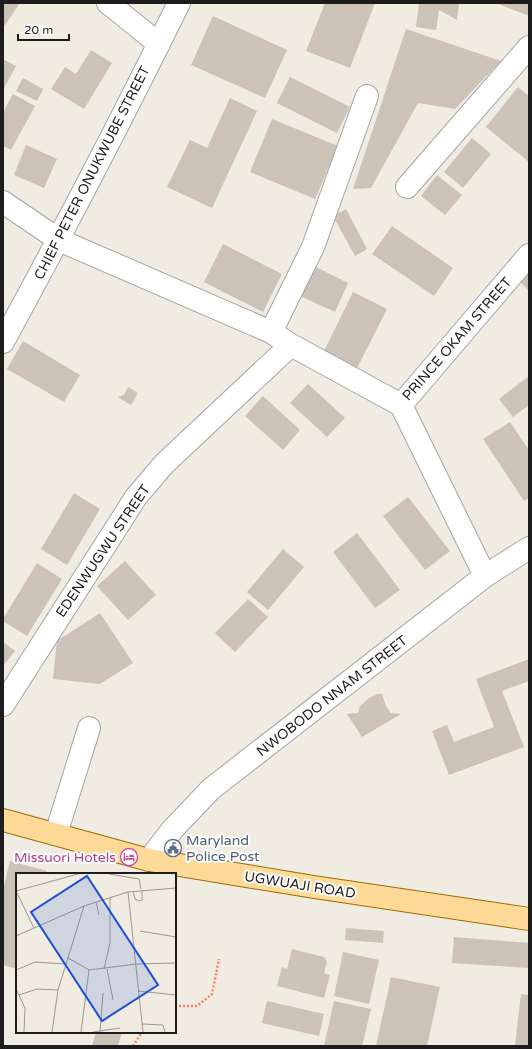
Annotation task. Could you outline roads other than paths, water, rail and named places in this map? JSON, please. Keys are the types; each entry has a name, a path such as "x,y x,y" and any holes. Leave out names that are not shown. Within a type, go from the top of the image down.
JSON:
{"main road":[{"name":"UGWUAJI ROAD","path":"3,820 149,860 529,920"}],"street":[{"path":"108,3 159,44"},
{"name":"CHIEF PETER ONUKWUBE STREET","path":"3,342 59,240 180,3"},
{"path":"407,187 529,47"},
{"path":"271,332 313,246 367,96"},
{"path":"3,202 59,240 271,332 290,345 401,405 485,576"},
{"name":"PRINCE OKAM STREET","path":"401,405 529,255"},
{"name":"EDENWUGWU STREET","path":"3,705 136,497 164,464 290,345"},
{"name":"NWOBODO NNAM STREET","path":"149,860 172,830 211,790 485,576 528,550"},
{"path":"56,834 89,728"}],"place":[{"name":"Maryland Police Post","path":"173,848"},
{"name":"Missuori Hotels","path":"129,857"}]}
